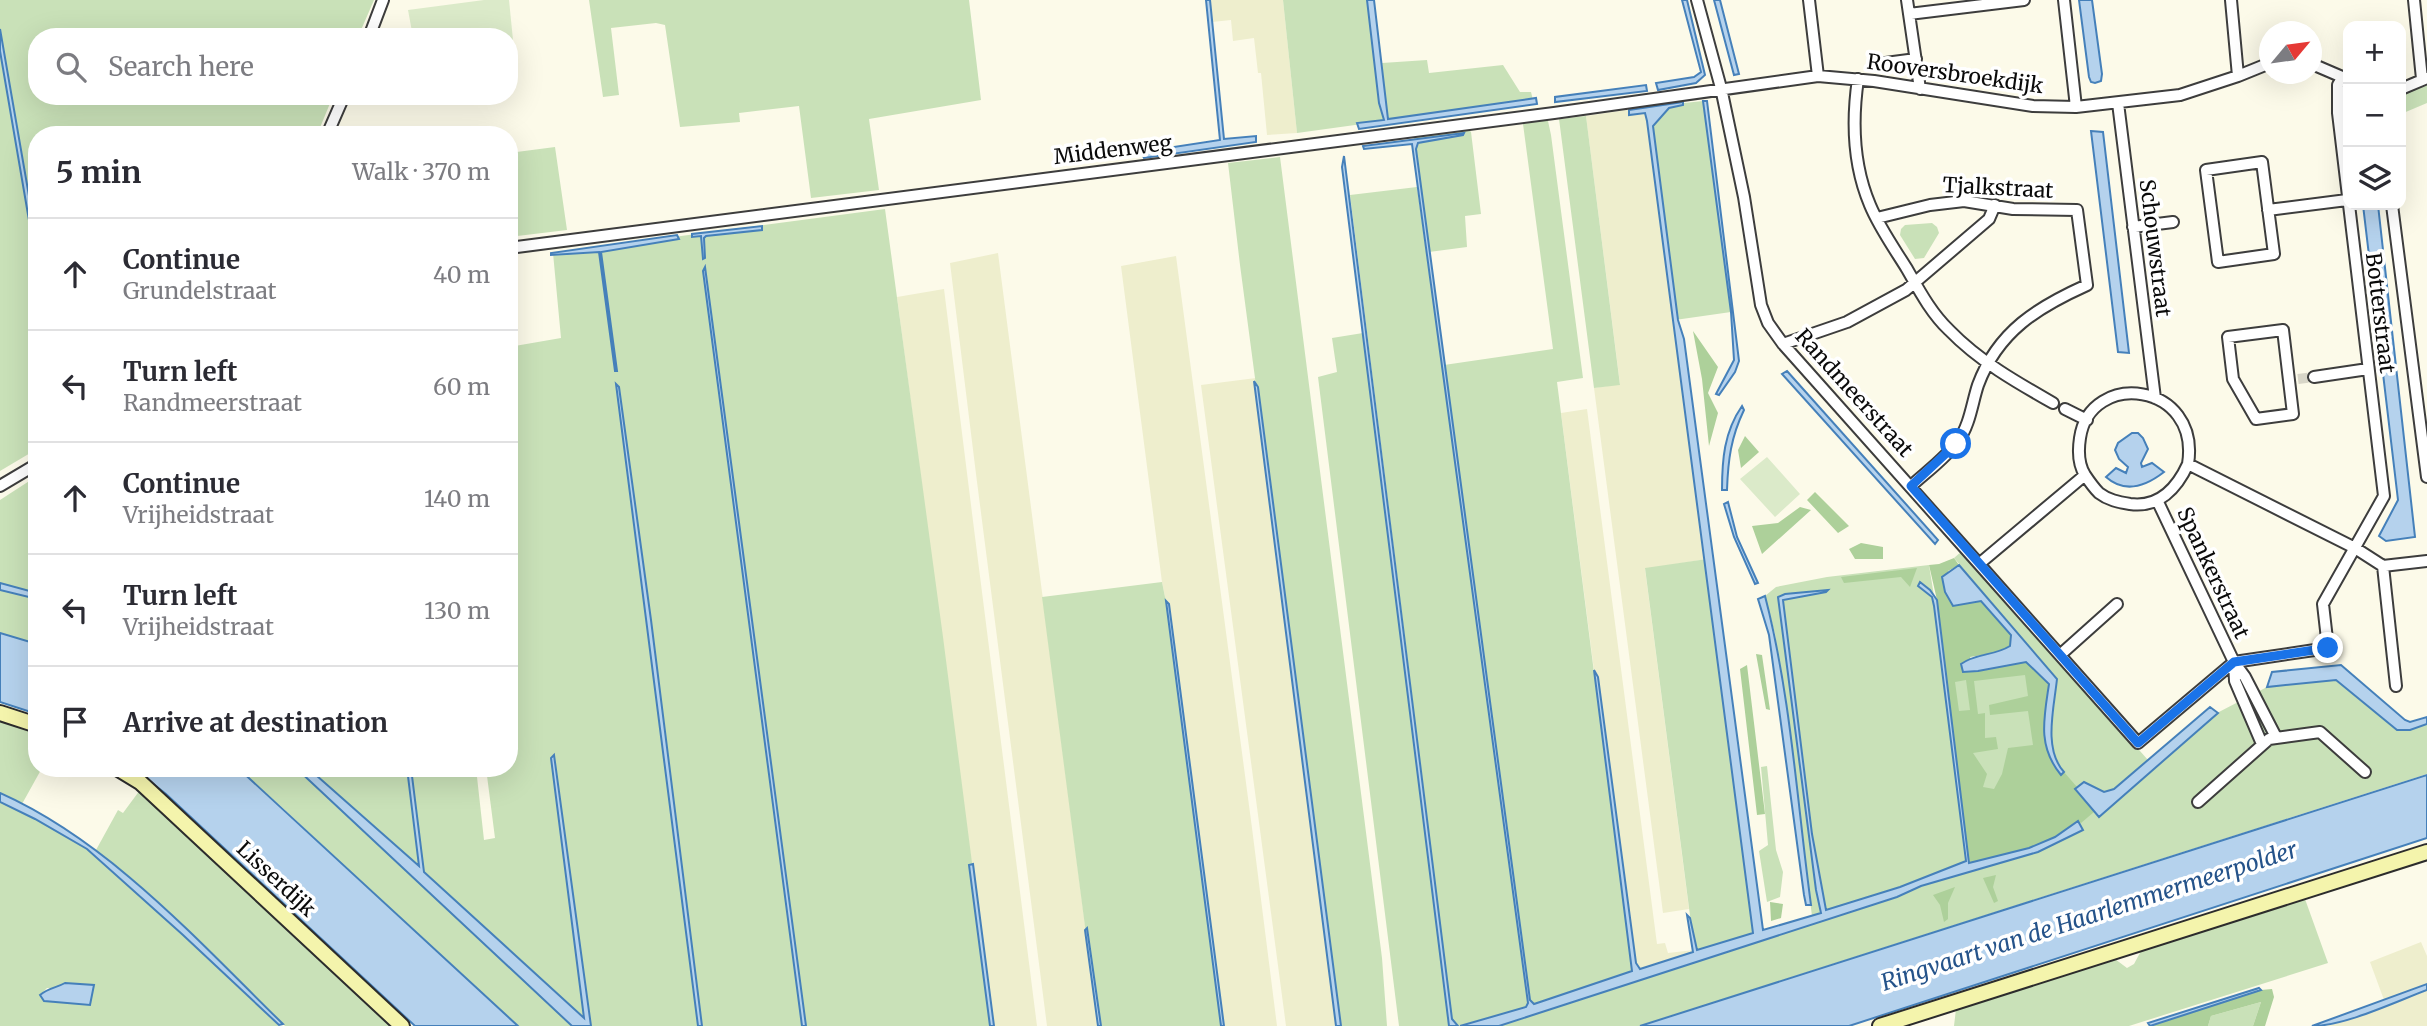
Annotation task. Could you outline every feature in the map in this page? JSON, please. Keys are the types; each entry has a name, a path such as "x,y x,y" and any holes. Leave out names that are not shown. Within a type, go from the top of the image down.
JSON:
{"street":[{"path":"372,28 383,0"},
{"path":"1697,0 1721,88"},
{"path":"1809,0 1818,76"},
{"path":"1907,0 1920,89"},
{"path":"1909,14 2024,0"},
{"path":"2063,0 2076,107"},
{"path":"2231,0 2238,76"},
{"path":"2406,87 2425,78 2414,0"},
{"path":"1878,64 1916,59"},
{"name":"Rooversbroekdijk","path":"1721,88 1818,76 1858,79 2033,106 2076,107 2180,95 2259,67"},
{"path":"2322,68 2343,77"},
{"path":"1858,79 1853,131 1865,191 1877,218 1915,284 1948,330 1988,363 2053,403"},
{"name":"Botterstraat","path":"2343,81 2338,85 2338,113 2343,161"},
{"name":"Middenweg","path":"518,247 1554,113 1721,88"},
{"name":"Randmeerstraat","path":"1721,88 1744,197 1760,305 1768,323 1783,344 2138,743 2234,662"},
{"name":"Schouwstraat","path":"2118,103 2155,398"},
{"path":"331,126 340,105"},
{"path":"2262,162 2269,211 2274,254 2218,262 2206,170 2262,162"},
{"name":"Tjalkstraat","path":"1877,218 1936,204 1964,201 2013,209 2077,210 2087,285 2050,302 2026,318 2012,331 1988,363"},
{"path":"2269,211 2343,201"},
{"path":"1783,344 1847,322 1915,284 1989,219 1995,205"},
{"name":"Botterstraat","path":"2234,662 2328,648 2323,604 2384,496 2348,210"},
{"path":"2393,210 2423,413 2427,477"},
{"path":"2133,227 2173,222"},
{"path":"2283,330 2294,380 2292,414 2256,419 2233,379 2228,337 2283,330"},
{"path":"1911,486 1961,437 1988,363"},
{"path":"2315,377 2368,369"},
{"path":"2143,393 2161,400 2176,412 2188,433 2188,464 2180,481 2166,495 2139,505 2115,502 2098,492 2085,475 2078,453 2081,429 2087,420 2092,412 2107,400 2122,394 2143,393"},
{"path":"2065,409 2087,420"},
{"path":"2188,464 2355,548 2384,566 2427,561"},
{"path":"0,486 28,469"},
{"path":"1979,564 2085,475"},
{"name":"Spankerstraat","path":"2157,500 2234,662 2245,677 2276,737"},
{"path":"2384,566 2396,686"},
{"path":"2060,655 2117,604"},
{"name":"Spankerstraat","path":"2234,662 2235,681 2262,744"},
{"path":"0,713 28,722"},
{"path":"2198,802 2262,744 2276,737 2320,733 2365,772"},
{"name":"Lisserdijk","path":"132,777 402,1026"},
{"path":"1880,1026 2427,852"}],"green space":[{"path":"0,0 374,0 362,28 28,28 28,105 329,105 321,126 28,126 28,454 0,471"},
{"path":"484,0 509,0 512,28 411,28 408,10"},
{"path":"589,0 969,0 981,100 869,119 879,190 811,198 799,106 739,113 740,122 680,127 665,25 656,23 611,28 619,95 603,97"},
{"path":"1210,0 1283,0 1297,133 1267,135 1261,73 1258,73 1254,38 1233,41 1231,20 1212,22"},
{"path":"1283,0 1367,0 1379,103 1384,121 1297,133"},
{"path":"1427,60 1429,73 1503,65 1520,92 1531,92 1533,100 1388,120 1382,63"},
{"path":"2427,85 2427,103 2406,112 2406,92"},
{"path":"1703,101 1731,312 1675,320 1647,107"},
{"path":"1647,107 1707,559 1645,569 1689,909 1663,913 1594,388 1620,384 1586,116"},
{"path":"1586,116 1620,385 1594,388 1559,119"},
{"path":"1548,121 1551,135 1583,378 1557,382 1632,971 1534,1004 1530,1000 1484,669 1528,1003 1526,1007 1458,1026 1452,1019 1350,195 1417,187 1460,494 1444,365 1553,349 1523,124"},
{"path":"1467,128 1471,132 1481,214 1465,216 1467,247 1429,252 1417,143 1463,134 1414,139 1413,134"},
{"path":"555,147 567,230 518,236 518,152"},
{"path":"1280,157 1382,958 1387,1026 1341,1026 1240,265 1228,163"},
{"path":"885,209 993,1026 514,1026 248,777 477,777 484,840 495,838 487,777 518,777 518,345 561,338 553,253"},
{"path":"1932,223 1939,233 1924,258 1915,259 1900,235 1901,229 1905,225"},
{"path":"998,253 1098,1026 1047,1026 950,263"},
{"path":"1176,256 1277,1026 1224,1026 1169,604 1162,582 1121,266"},
{"path":"944,289 1037,1026 993,1026 897,297"},
{"path":"1693,331 1718,367 1708,393 1718,413 1709,446 1702,379"},
{"path":"1363,333 1449,1026 1399,1026 1318,377 1337,372 1332,338"},
{"path":"1256,378 1341,1026 1286,1026 1201,385"},
{"path":"1587,409 1657,944 1665,943 1668,953 1694,950 1695,954 1640,969 1636,963 1618,857 1561,413"},
{"path":"1745,436 1759,452 1741,468 1738,450"},
{"path":"1767,457 1800,494 1775,517 1740,479"},
{"path":"28,482 28,591 0,583 0,500"},
{"path":"1815,492 1849,526 1838,533 1807,500"},
{"path":"1800,507 1811,510 1762,554 1752,526 1778,523"},
{"path":"1861,543 1883,547 1883,559 1855,559 1849,549"},
{"path":"1962,551 2148,760 2114,789 2105,792 2084,782 2075,789 2099,817 2217,713 2267,687 2336,680 2397,730 2410,730 2427,724 2427,774 1639,1026 1499,1026 1897,897 1921,886 2082,830 1969,863 1945,670 2026,662 2056,763 2051,734 2057,679 1954,558"},
{"path":"1954,558 1959,565 1948,571 1954,606 1981,601 2011,635 2010,646 2000,652 1970,657 1978,671 2026,662 2049,684 2044,731 2048,753 2061,775 2064,772 2094,812 2081,823 2078,821 2055,837 2029,848 1969,863 1937,600 1929,565","holes":["2025,675 2028,696 1989,705 1990,715 2028,711 2033,745 2008,748 2002,774 1994,789 1983,787 1987,774 1973,753 1998,749 1996,737 1985,738 1985,713 1978,714 1974,681","1966,680 1970,710 1959,711 1955,682"]},
{"path":"1707,559 1753,933 1695,954 1645,568"},
{"path":"1929,565 1934,596 1930,590 1918,586 1932,597 1934,606 1966,861 1900,887 1826,910 1812,834 1783,599 1827,590 1785,594 1778,598 1821,913 1812,916 1782,681 1775,634 1765,596 1776,587 1827,577"},
{"path":"1917,568 1910,587 1901,577 1844,583 1841,577"},
{"path":"1162,582 1169,604 1224,1026 1098,1026 1042,597"},
{"path":"0,590 28,597 28,641 0,633"},
{"path":"1756,654 1762,655 1770,710 1766,709"},
{"path":"1747,665 1765,814 1757,815 1740,669"},
{"path":"0,714 28,724 28,777 37,777 22,804 0,793"},
{"path":"1767,766 1776,850 1783,872 1780,897 1767,902 1759,851 1768,845 1761,767"},
{"path":"140,790 398,1026 285,1026 185,928 96,850 118,810 123,813"},
{"path":"0,802 87,849 279,1026 0,1026","holes":["47,988 56,988 59,1003 45,1001 40,995"]},
{"path":"1996,875 1993,887 1998,901 1994,903 1983,878"},
{"path":"1955,887 1948,903 1948,919 1944,922 1940,905 1933,895"},
{"path":"2305,899 2328,963 2129,1026 1954,1026 1956,1009 1964,1006 2115,959 2127,968 2134,964 2141,951"},
{"path":"1770,902 1783,904 1781,918 1771,921"},
{"path":"2421,942 2427,956 2427,984 2384,1000 2370,962"},
{"path":"2272,989 2274,997 2265,1026 2253,1026 2261,1002 2211,1016 2208,1026 2150,1026 2261,990"},
{"path":"2427,990 2427,1026 2327,1026 2387,1006"},
{"path":"2261,1002 2253,1026 2208,1026 2211,1016"}],"water":[{"path":"1206,0 1210,0 1224,139 1256,136 1256,142 1144,158 1141,152 1220,140"},
{"path":"1367,0 1374,0 1388,119 1536,98 1537,104 1359,129 1357,123 1384,120 1379,103"},
{"path":"1682,0 1687,0 1705,75 1696,83 1658,90 1656,83 1694,77 1701,72"},
{"path":"1714,0 1720,0 1739,74 1734,75"},
{"path":"2079,0 2092,0 2102,74 2101,81 2095,83 2091,82 2089,77"},
{"path":"0,29 28,190 28,214 0,51"},
{"path":"1646,85 1647,91 1555,102 1555,97"},
{"path":"1703,101 1707,101 1739,361 1735,372 1719,395 1716,394 1734,360 1731,312"},
{"path":"1683,102 1683,105 1669,108 1653,126 1763,930 1821,913 1778,597 1785,594 1828,590 1783,600 1812,834 1826,910 1900,887 1966,861 1934,606 1932,597 1918,586 1920,582 1937,600 1969,863 2029,848 2055,837 2078,821 2083,830 2038,852 1921,886 1897,897 1499,1026 1460,1026 1526,1007 1528,1003 1412,144 1364,149 1363,146 1464,133 1418,143 1416,149 1530,1000 1534,1004 1632,971 1594,670 1598,677 1636,963 1640,969 1693,952 1687,915 1697,950 1753,933 1647,121 1645,113 1629,115 1629,110"},
{"path":"2091,131 2103,132 2129,353 2118,352"},
{"path":"1344,156 1452,1019 1458,1026 1449,1026 1342,167"},
{"path":"2364,210 2379,210 2415,537 2386,541 2379,536 2398,500"},
{"path":"762,226 762,230 706,236 703,259 701,236 692,237 692,234"},
{"path":"677,235 679,239 601,252 615,371 599,252 551,253"},
{"path":"705,267 806,1026 802,1026 703,271"},
{"path":"1787,371 1938,540 1935,544 1782,374"},
{"path":"1254,381 1258,387 1341,1026 1336,1026"},
{"path":"616,384 619,387 651,620 702,1026 698,1026"},
{"path":"1742,406 1744,410 1731,449 1727,490 1722,490 1725,446 1731,426"},
{"path":"2132,433 2138,433 2143,438 2148,449 2141,463 2142,467 2152,463 2164,472 2143,484 2128,487 2106,477 2116,468 2126,473 2128,467 2119,459 2115,450 2118,443"},
{"path":"1728,502 1737,537 1758,583 1755,584 1734,537 1724,504"},
{"path":"1959,565 2057,679 2051,728 2054,752 2064,772 2061,775 2053,764 2045,742 2044,720 2049,684 2026,662 1963,672 1961,664 1967,660 2010,646 2011,635 1981,601 1953,606 1945,592 1942,577"},
{"path":"0,583 28,591 28,597 0,590"},
{"path":"1765,596 1787,711 1811,905 1806,905 1804,895 1769,635 1758,599"},
{"path":"1166,601 1169,604 1224,1026 1221,1026"},
{"path":"0,633 28,641 28,711 0,702"},
{"path":"2341,665 2405,720 2410,722 2427,717 2427,724 2410,730 2397,730 2336,680 2267,687 2272,672"},
{"path":"2210,707 2218,713 2099,817 2075,789 2084,782 2104,792 2114,789"},
{"path":"554,755 591,1026 572,1026 306,777 318,777 419,866 408,777 412,777 424,872 584,1018 551,758"},
{"name":"Ringvaart van de Haarlemmermeerpolder","path":"2427,775 2427,838 1849,1026 1640,1026"},
{"path":"144,777 248,777 518,1026 415,1026 166,794"},
{"path":"0,793 79,838 115,866 185,927 283,1024 279,1025 87,849 0,802"},
{"path":"973,864 994,1026 990,1026 969,865"},
{"path":"1087,928 1101,1026 1098,1026 1085,930"},
{"path":"65,983 94,985 90,1005 44,1001 40,995"},
{"path":"2427,984 2427,990 2370,1013 2312,1026"},
{"path":"2259,988 2261,990 2150,1026 2148,1023"}],"tunnel":[{"path":"2298,379 2314,377"}],"route":[{"path":"1956,444 1911,486 2138,743 2234,662 2328,648"}]}
